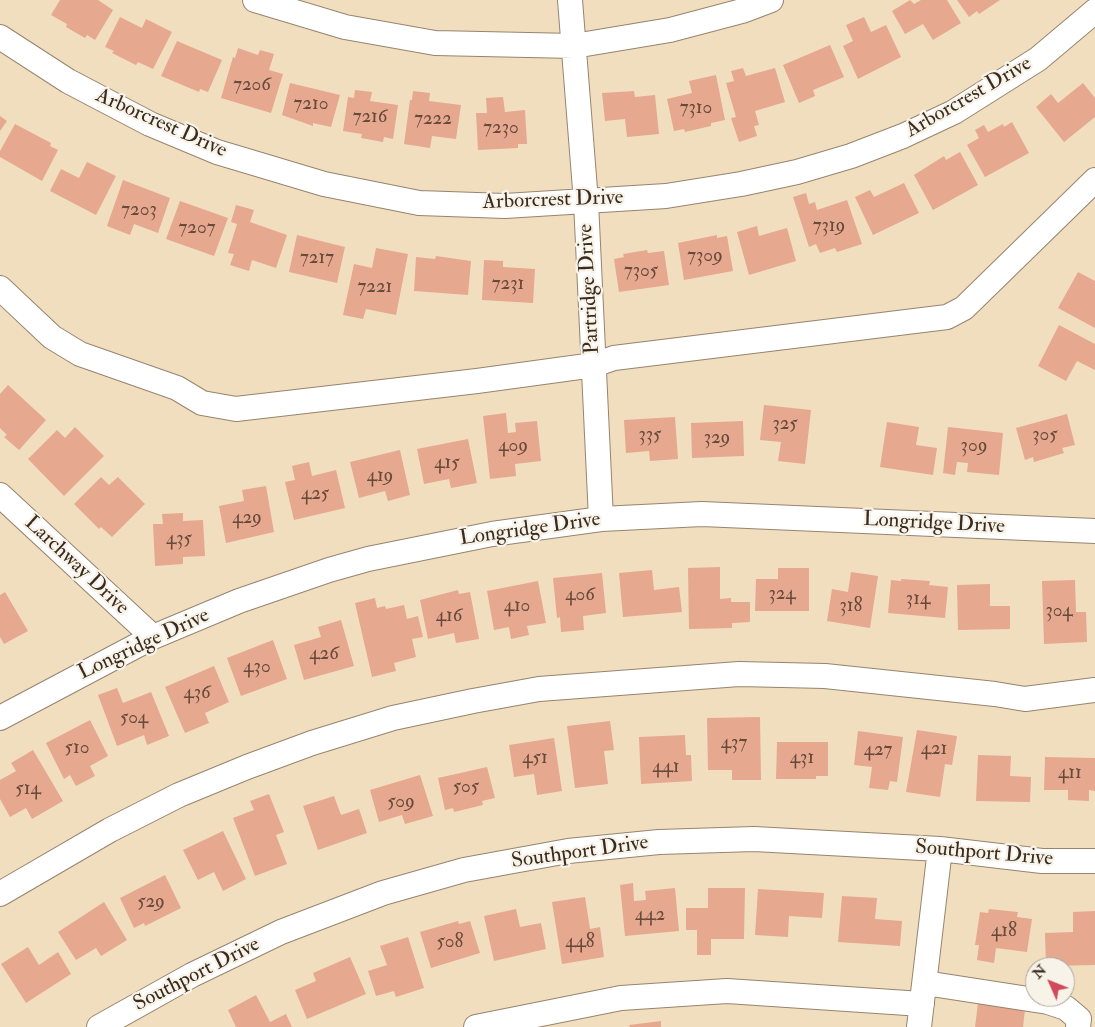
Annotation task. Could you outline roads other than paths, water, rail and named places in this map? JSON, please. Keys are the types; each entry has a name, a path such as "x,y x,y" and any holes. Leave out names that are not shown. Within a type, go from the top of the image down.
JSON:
{"street":[{"path":"255,0 345,27 435,43 574,46 670,30 742,11 771,0"},
{"name":"Partridge Drive","path":"570,0 586,202 601,519"},
{"name":"Arborcrest Drive","path":"0,37 68,80 150,124 217,152 324,184 419,203 505,206 666,196 741,184 851,156 904,136 954,112 1038,59 1095,11"},
{"path":"0,288 52,337 80,354 177,388 202,403 236,409 594,365 614,358 947,317 964,308 1095,180"},
{"name":"Larchway Drive","path":"0,495 153,637"},
{"name":"Longridge Drive","path":"0,718 153,637 239,601 329,570 368,559 492,534 601,519 702,514 1095,532"},
{"path":"0,894 118,826 179,795 247,767 312,743 393,718 473,700 539,690 739,674 825,676 996,694 1025,699 1095,690"},
{"name":"Southport Drive","path":"99,1027 192,975 281,932 383,893 464,870 568,851 659,842 754,839 940,848 1042,861 1095,861"},
{"path":"922,1005 940,848"},
{"path":"476,1027 622,998 726,991 922,1005 1048,1002 1066,1008 1079,1019 1078,1027"}]}
